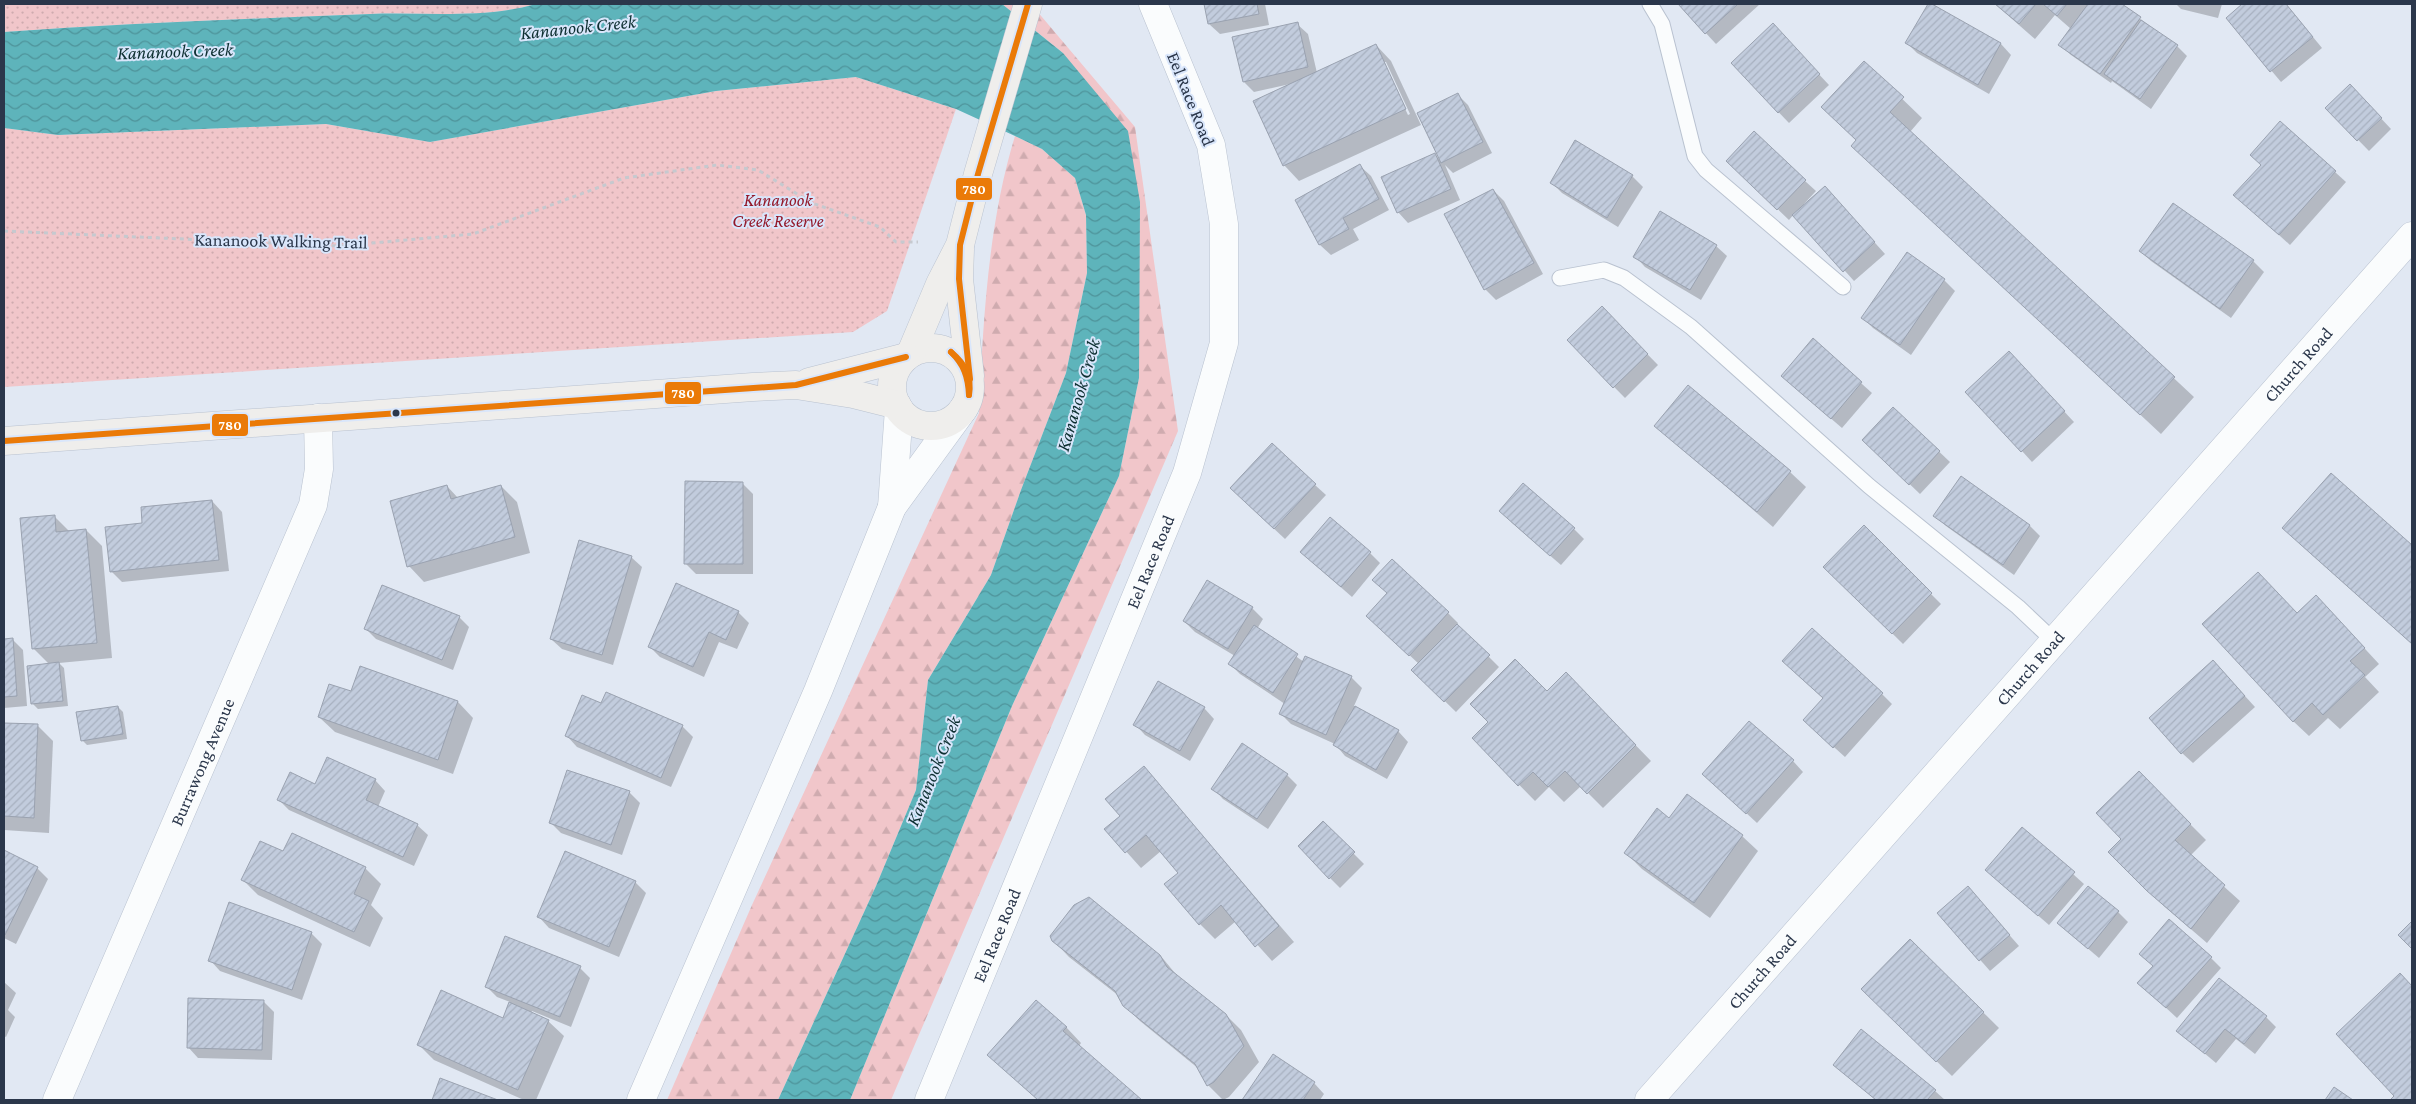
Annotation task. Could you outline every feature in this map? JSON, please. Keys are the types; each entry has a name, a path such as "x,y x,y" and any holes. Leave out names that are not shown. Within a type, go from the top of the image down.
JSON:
{"street":[{"path":"641,1100 818,691 892,507 969,399 970,379 959,279 960,245 978,174 1028,4"},
{"name":"Eel Race Road","path":"929,1100 1187,473 1224,343 1224,224 1211,145 1153,4"},
{"name":"Church Road","path":"1649,1100 2412,236"},
{"path":"960,245 908,355 900,364 892,380 893,397 898,407 911,420 919,424 936,426 952,420 964,408"},
{"path":"4,441 796,385 935,347 951,352 963,364 970,379"},
{"path":"796,385 852,394 898,407"},
{"path":"892,507 898,407"},
{"name":"Burrawong Avenue","path":"57,1100 314,505 319,469 318,418"}],"lane":[{"path":"1650,4 1662,24 1696,156 1706,170 1843,287"},
{"path":"1560,278 1604,270 1624,278 1691,327 1869,486 2018,607 2054,641"}],"path":[{"name":"Kananook Walking Trail","path":"4,231 339,246 473,234 624,178 717,165 758,170 812,203 880,227 896,242 918,242"}],"green space":[{"path":"4,4 536,4 495,12 370,14 4,32"},
{"path":"1002,4 1031,4 1135,127 1178,431 891,1100 850,1100 1012,706 1119,476 1139,378 1063,53"},
{"name":"Kananook Creek Reserve","path":"856,77 956,109 887,311 853,332 4,387 4,128 58,135 326,124 430,142 716,91"},
{"path":"1015,136 1042,149 1075,178 1086,215 1087,273 1066,373 991,575 928,680 916,790 876,886 778,1100 667,1100 752,905 979,413 988,273 999,204"}],"water":[{"name":"Kananook Creek","path":"536,4 1002,4 1063,53 1128,131 1140,202 1139,378 1119,476 1012,706 850,1100 778,1100 876,886 916,790 928,680 991,575 1066,373 1087,273 1086,215 1075,178 1042,149 1015,136 956,109 856,77 716,91 430,142 326,124 58,135 4,128 4,32 370,14 495,12"}],"building":[{"path":"1204,4 1257,4 1259,14 1208,24"},
{"path":"1678,4 1738,4 1705,34"},
{"path":"1928,4 1932,4 2001,43 1978,85 1905,43"},
{"path":"1995,4 2036,4 2019,24"},
{"path":"2043,4 2067,4 2057,16"},
{"path":"2088,4 2122,4 2141,17 2100,74 2058,45"},
{"path":"2242,4 2286,4 2313,37 2270,72 2226,18"},
{"path":"2141,20 2178,45 2140,99 2104,74"},
{"path":"1298,22 1308,67 1243,82 1232,37"},
{"path":"1773,23 1820,74 1778,113 1731,63"},
{"path":"1376,44 1406,109 1283,166 1253,101"},
{"path":"1864,61 1904,97 1890,112 2175,377 2140,415 1851,146 1856,140 1821,107"},
{"path":"2350,84 2382,118 2357,141 2325,108"},
{"path":"1458,93 1483,142 1441,163 1417,113"},
{"path":"2280,121 2336,171 2279,235 2233,195 2261,165 2250,155"},
{"path":"1754,131 1806,180 1777,210 1726,161"},
{"path":"1575,140 1633,175 1607,218 1550,183"},
{"path":"1435,153 1451,189 1397,213 1381,177"},
{"path":"1360,164 1379,199 1343,218 1349,229 1319,245 1295,200"},
{"path":"1825,186 1875,242 1843,272 1792,215"},
{"path":"1493,189 1534,263 1484,290 1444,214"},
{"path":"2173,203 2254,260 2220,309 2139,251"},
{"path":"1660,211 1717,245 1690,290 1633,257"},
{"path":"1907,252 1945,279 1900,345 1861,318"},
{"path":"1602,306 1648,354 1613,388 1567,340"},
{"path":"1813,338 1862,382 1831,419 1781,376"},
{"path":"2009,351 2065,411 2021,452 1965,392"},
{"path":"1688,385 1791,471 1757,512 1654,426"},
{"path":"1893,407 1940,451 1909,485 1862,440"},
{"path":"1272,443 1316,484 1274,529 1230,488"},
{"path":"2331,473 2412,545 2412,644 2282,528"},
{"path":"1961,476 2030,525 2003,565 1933,516"},
{"path":"685,481 743,482 743,564 684,564"},
{"path":"1523,483 1575,528 1550,556 1499,511"},
{"path":"447,485 451,499 501,485 515,537 407,567 390,501"},
{"path":"212,500 219,560 110,572 105,527 142,523 141,507"},
{"path":"55,515 56,532 86,529 97,643 32,649 20,518"},
{"path":"1330,517 1371,552 1341,587 1300,552"},
{"path":"1864,525 1932,593 1892,634 1823,567"},
{"path":"579,540 632,556 602,655 550,639"},
{"path":"1392,559 1449,612 1409,656 1366,616 1387,593 1372,580"},
{"path":"2258,572 2297,613 2316,595 2365,648 2350,661 2365,675 2323,715 2312,703 2293,722 2202,624"},
{"path":"1207,580 1253,607 1228,649 1183,621"},
{"path":"676,583 739,611 726,640 709,632 693,667 648,647"},
{"path":"382,585 460,616 442,660 364,629"},
{"path":"1457,624 1490,655 1444,702 1411,670"},
{"path":"1254,625 1298,654 1273,693 1228,664"},
{"path":"1812,628 1883,693 1833,748 1803,720 1823,698 1782,661"},
{"path":"13,638 17,696 4,697 4,639"},
{"path":"1305,656 1352,676 1326,735 1279,714"},
{"path":"1515,659 1547,691 1566,672 1636,745 1587,794 1565,771 1548,787 1533,772 1518,786 1472,738 1488,722 1470,704"},
{"path":"2213,660 2245,696 2181,754 2149,718"},
{"path":"59,662 63,701 31,704 27,666"},
{"path":"360,666 458,701 438,760 318,717 329,684 351,691"},
{"path":"1158,681 1205,707 1180,751 1133,725"},
{"path":"606,692 683,725 661,778 565,736 582,695 601,703"},
{"path":"118,706 123,734 81,741 76,712"},
{"path":"1355,706 1399,730 1376,770 1333,745"},
{"path":"1749,721 1794,760 1746,814 1702,774"},
{"path":"4,723 38,724 34,818 4,816"},
{"path":"1242,743 1288,774 1257,819 1211,789"},
{"path":"327,757 376,779 366,800 418,824 403,857 277,800 290,772 315,784"},
{"path":"1144,766 1279,926 1255,947 1221,905 1199,925 1164,884 1178,873 1146,835 1125,853 1104,829 1120,816 1105,799"},
{"path":"567,770 630,791 611,845 549,823"},
{"path":"2139,771 2191,824 2175,840 2225,885 2191,929 2147,891 2108,852 2121,839 2096,813"},
{"path":"1687,794 1743,835 1694,903 1624,853 1657,808 1669,818"},
{"path":"1323,821 1355,852 1329,879 1298,846"},
{"path":"2022,827 2075,872 2038,916 1985,870"},
{"path":"292,833 366,867 354,894 369,901 354,932 241,880 260,841 283,851"},
{"path":"4,850 38,867 5,935 4,934"},
{"path":"565,851 636,881 609,947 537,917"},
{"path":"1968,886 2010,935 1979,961 1937,913"},
{"path":"2088,886 2119,911 2088,949 2057,923"},
{"path":"1089,897 1160,955 1167,967 1226,1014 1244,1046 1214,1082 1207,1086 1195,1064 1123,1006 1115,991 1052,941 1050,936 1074,905"},
{"path":"229,902 312,932 292,990 208,961"},
{"path":"2169,919 2212,957 2166,1008 2137,983 2153,966 2139,954"},
{"path":"2412,921 2412,949 2398,935"},
{"path":"505,936 581,966 560,1017 485,987"},
{"path":"1910,939 1984,1012 1936,1062 1861,989"},
{"path":"2400,973 2412,986 2412,1100 2390,1100 2394,1096 2336,1034"},
{"path":"2219,978 2267,1016 2244,1044 2225,1029 2205,1054 2176,1031"},
{"path":"441,990 503,1018 509,1002 549,1020 518,1090 417,1045"},
{"path":"188,998 264,1000 262,1050 187,1048"},
{"path":"1036,1000 1067,1027 1063,1031 1142,1100 1038,1100 987,1055"},
{"path":"1861,1029 1936,1090 1927,1100 1876,1100 1833,1065"},
{"path":"1273,1054 1315,1082 1303,1100 1242,1100"},
{"path":"440,1078 498,1100 432,1100"},
{"path":"2334,1087 2353,1100 2325,1100"}],"transit line":[{"name":"780","path":"970,379 959,279 960,245 978,174 1028,4"},
{"name":"780","path":"951,352 964,366 968,376 969,395"},
{"name":"780","path":"951,352 964,371 968,382 969,395"},
{"name":"780","path":"4,441 796,385 906,357"}]}
